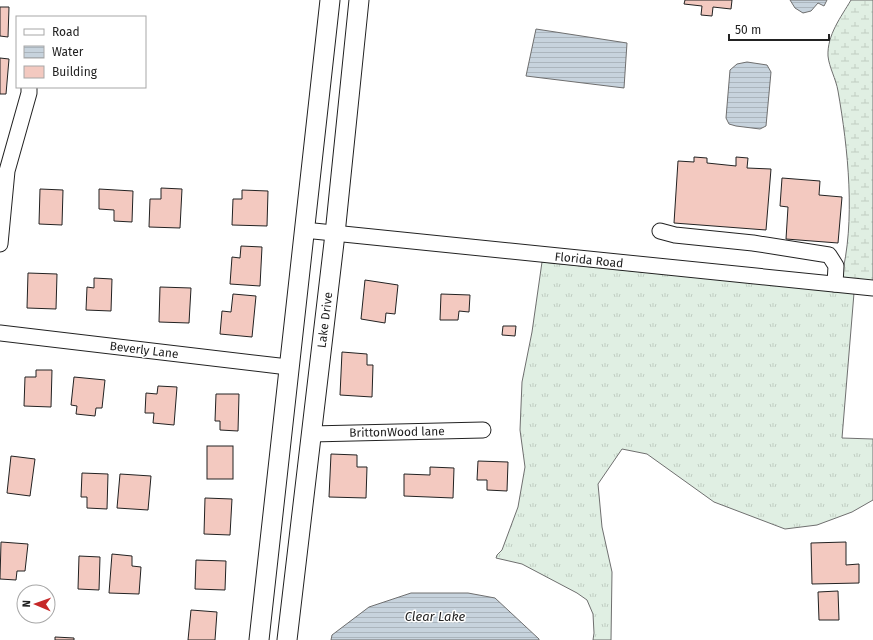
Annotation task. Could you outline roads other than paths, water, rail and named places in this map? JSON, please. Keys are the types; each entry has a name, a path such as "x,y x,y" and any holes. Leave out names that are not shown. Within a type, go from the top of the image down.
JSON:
{"main road":[{"path":"259,640 288,367 330,0"},
{"name":"Lake Drive","path":"288,640 335,234 360,0"}],"street":[{"path":"0,244 3,168 29,94 29,88"},
{"name":"Florida Road","path":"304,230 873,288"},
{"path":"660,231 675,235 753,243 829,255 836,266 835,284"},
{"name":"Beverly Lane","path":"0,333 288,367"},
{"name":"BrittonWood lane","path":"311,434 483,430"}],"water":[{"path":"790,0 827,0 824,6 818,3 811,11 803,13 795,8"},
{"path":"536,29 627,43 624,88 526,76"},
{"path":"747,62 767,65 771,72 766,126 760,129 729,124 726,118 730,70 737,64"},
{"name":"Clear Lake","path":"411,593 468,593 495,598 539,640 331,640 332,635 369,607"}]}
